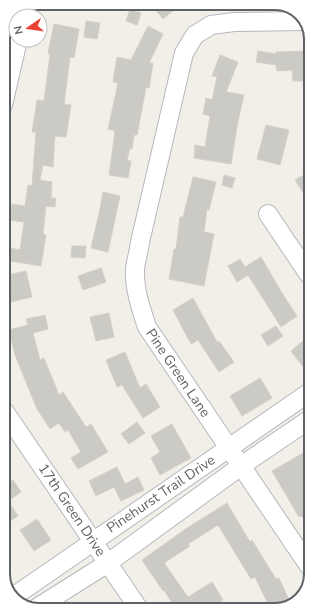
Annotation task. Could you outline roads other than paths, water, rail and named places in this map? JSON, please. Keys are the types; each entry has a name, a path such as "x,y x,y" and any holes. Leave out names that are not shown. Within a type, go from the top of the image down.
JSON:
{"street":[{"name":"Pine Green Lane","path":"298,21 234,22 211,25 195,36 184,53 140,242 135,270 136,288 147,327 304,559"},
{"path":"10,75 16,48"},
{"path":"268,214 304,266"},
{"name":"Pinehurst Trail Drive","path":"18,593 304,396"},
{"name":"17th Green Drive","path":"10,419 134,603"},
{"name":"Pinehurst Trail Drive","path":"45,603 108,563 241,466 304,423"}]}
